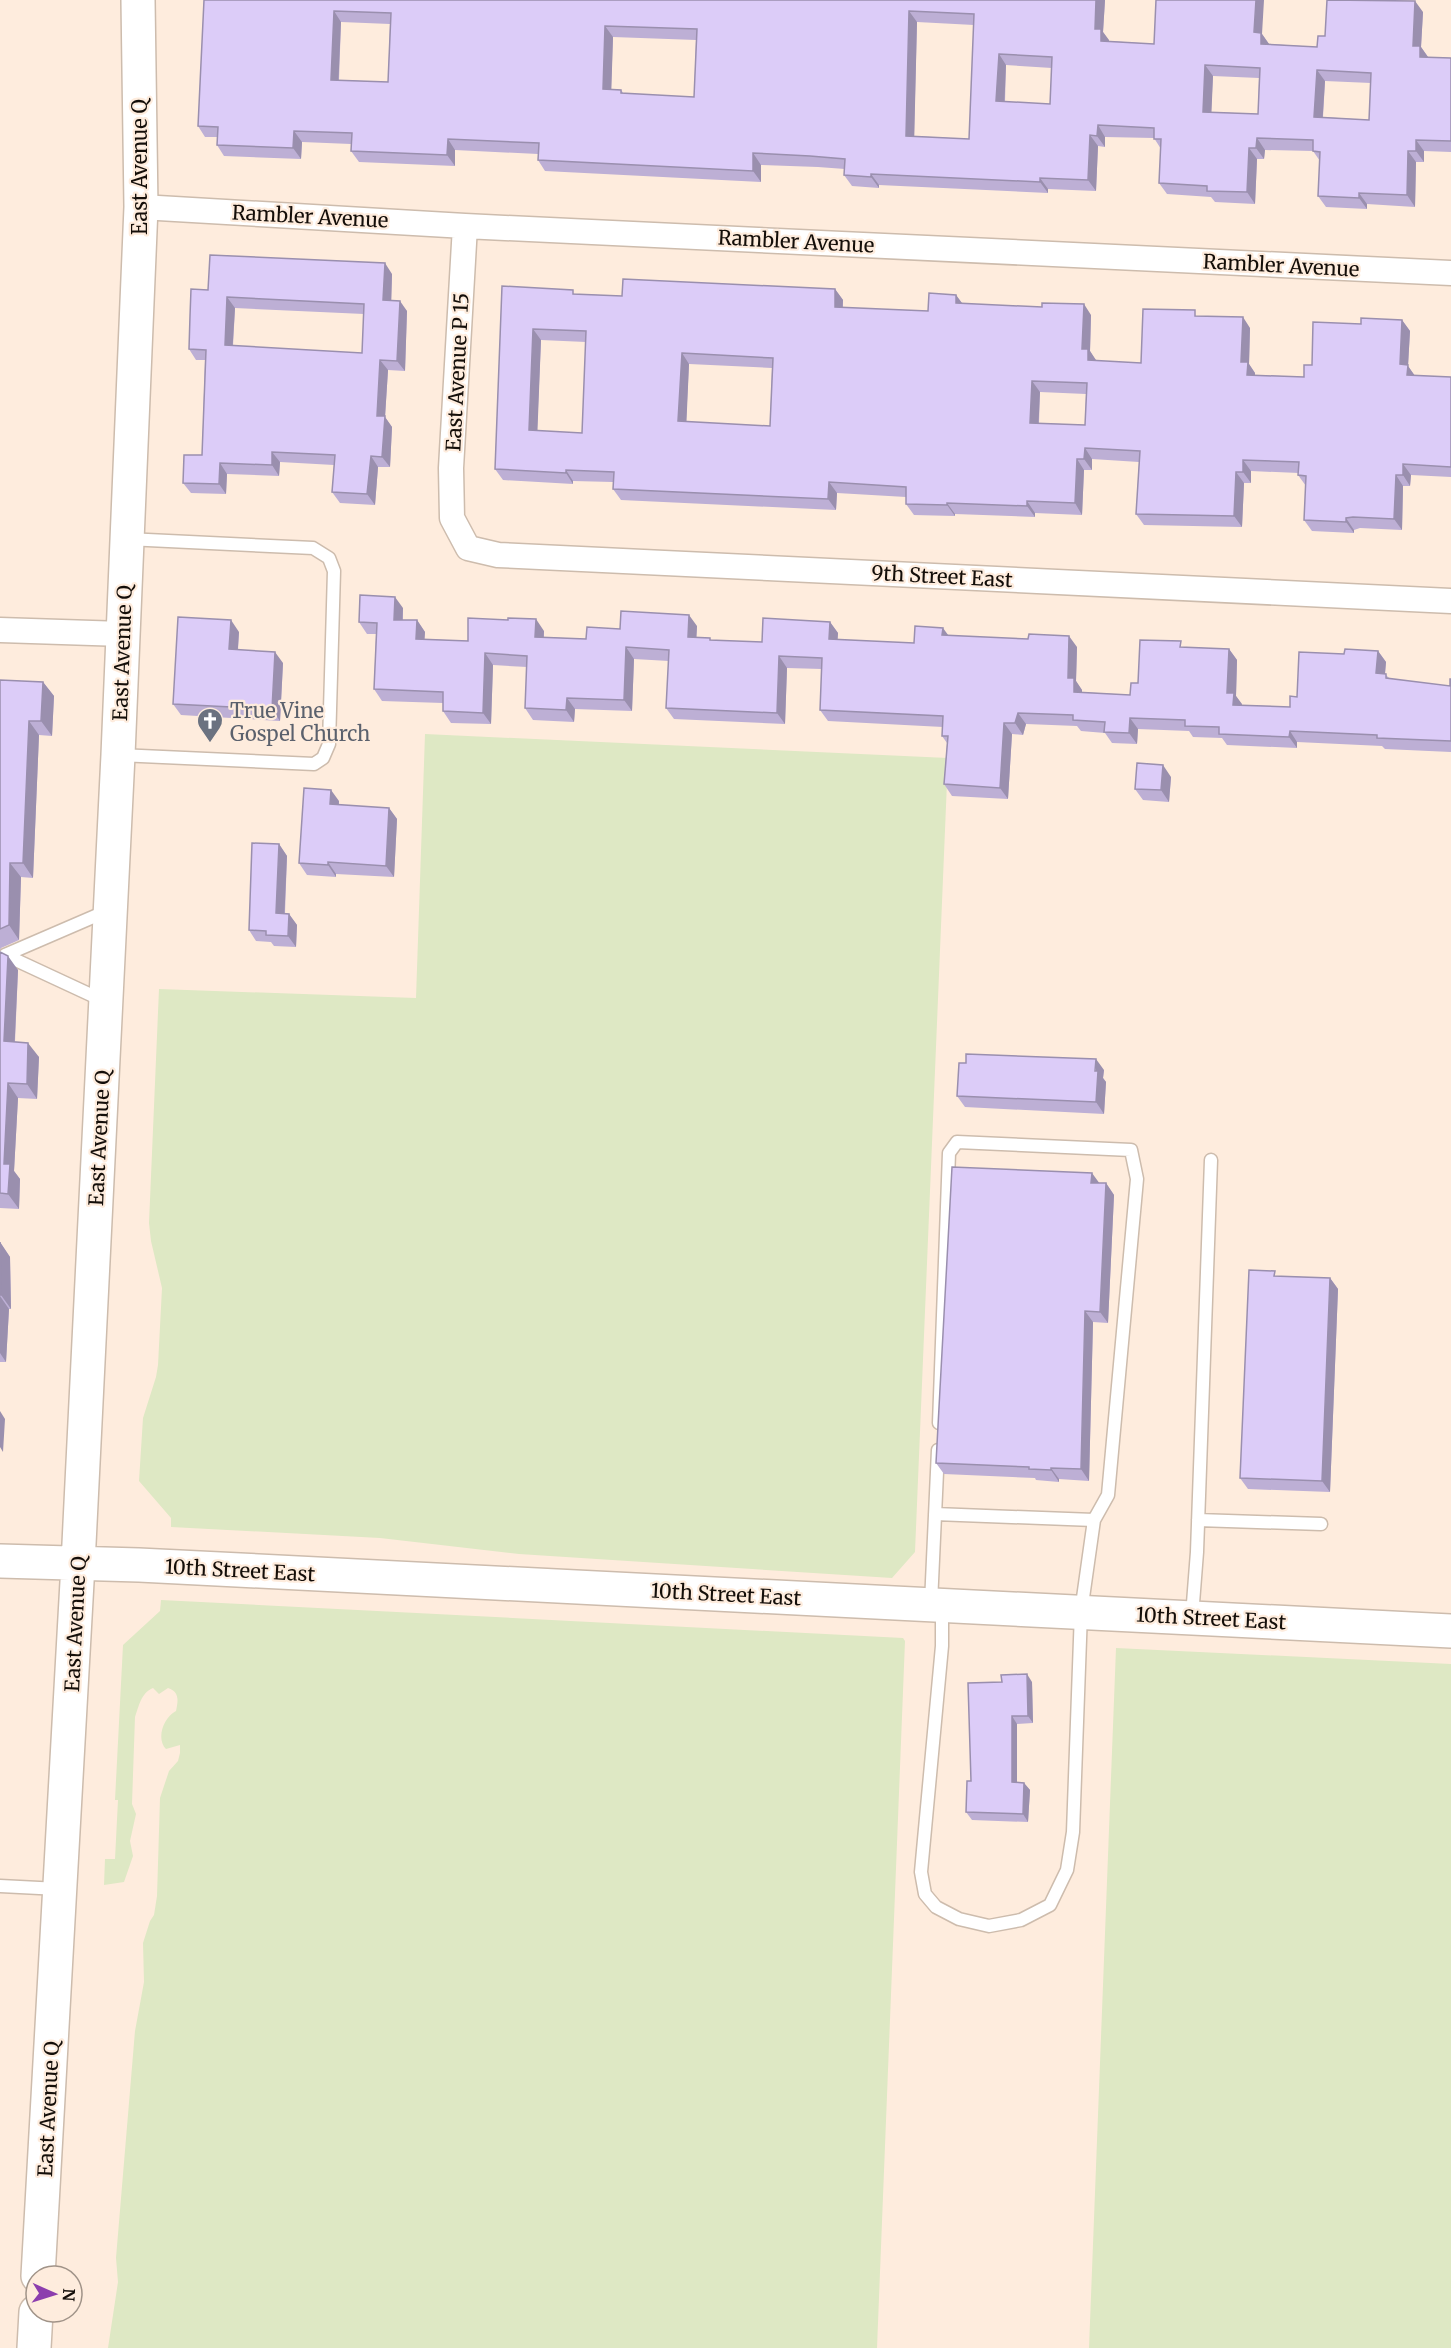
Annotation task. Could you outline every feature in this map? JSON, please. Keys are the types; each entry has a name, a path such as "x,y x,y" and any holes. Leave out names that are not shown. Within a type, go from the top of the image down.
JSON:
{"main road":[{"name":"East Avenue Q","path":"40,2264 78,1564 118,755 141,207 138,0"},
{"name":"10th Street East","path":"0,1561 937,1604 1451,1631"},
{"path":"34,2348 35,2324"}],"street":[{"name":"Rambler Avenue","path":"141,207 465,226 1451,273"},
{"name":"East Avenue P 15","path":"452,518 451,468 465,226"},
{"name":"9th Street East","path":"452,518 468,548 498,555 1451,601"},
{"path":"0,630 123,634"}],"lane":[{"path":"118,755 314,764 323,758 329,744 334,571 329,558 313,548 127,539"},
{"path":"3,955 111,909"},
{"path":"3,955 106,1002"},
{"path":"957,1142 1131,1150 1137,1179 1108,1494 1094,1520 1081,1612 1073,1832 1067,1870 1050,1905 1021,1920 989,1926 959,1919 936,1907 925,1894 921,1872 942,1646 937,1604 935,1514 949,1153 957,1142"},
{"path":"1192,1617 1198,1520 1211,1160"},
{"path":"935,1514 1094,1520"},
{"path":"1198,1520 1321,1524"},
{"path":"0,1886 60,1889"}],"green space":[{"path":"425,734 948,758 915,1552 892,1578 519,1554 380,1538 171,1527 171,1518 139,1481 143,1418 158,1365 162,1288 149,1223 159,989 416,998"},
{"path":"161,1600 903,1638 905,1641 877,2348 108,2348 118,2282 116,2258 135,2031 144,1982 143,1943 154,1915 157,1896 160,1798 169,1771 178,1761 180,1753 180,1745 166,1749 162,1740 164,1723 176,1711 177,1704 175,1692 168,1688 159,1694 153,1688 149,1690 141,1700 135,1717 132,1804 136,1814 130,1841 133,1856 124,1882 104,1885 105,1859 115,1859 118,1800 115,1800 123,1645 160,1611"},
{"path":"1116,1648 1451,1664 1451,2348 1089,2348"}],"building":[{"path":"204,0 1096,0 1095,29 1101,29 1101,41 1154,44 1156,0 1256,0 1254,32 1261,33 1261,44 1317,47 1318,36 1325,36 1327,0 1415,1 1413,46 1420,46 1420,57 1451,58 1451,141 1416,140 1416,151 1408,151 1407,195 1359,193 1359,198 1318,196 1320,152 1313,151 1313,140 1257,138 1256,148 1249,148 1247,192 1207,191 1207,186 1159,183 1161,139 1154,139 1154,128 1098,125 1097,136 1090,135 1088,180 1040,178 1040,182 871,174 871,177 844,175 845,159 753,153 753,171 538,160 539,143 448,139 447,155 351,151 352,133 294,131 293,148 217,145 218,127 198,126","holes":["334,11 391,13 388,82 331,80","909,11 974,14 969,139 906,136","605,26 697,29 694,97 621,93 621,90 603,89","999,54 1052,57 1050,104 996,101","1205,65 1260,68 1258,114 1203,112","1317,70 1371,73 1369,120 1314,117"]},
{"path":"210,255 385,263 383,300 400,301 397,361 380,360 377,416 385,416 382,457 371,456 367,494 332,492 335,455 272,452 272,465 220,463 219,484 183,483 184,455 202,455 206,350 189,349 191,289 208,290","holes":["227,297 364,304 362,353 225,345"]},
{"path":"623,279 835,289 835,307 928,311 929,293 956,295 956,303 1042,307 1042,303 1084,304 1082,349 1088,349 1088,360 1141,363 1143,309 1195,310 1195,316 1243,317 1241,362 1248,362 1247,375 1304,377 1304,365 1312,365 1313,322 1361,324 1361,318 1402,320 1400,364 1408,365 1407,375 1451,377 1451,467 1403,464 1403,475 1396,475 1394,519 1353,517 1346,518 1346,522 1304,520 1306,476 1298,475 1299,462 1243,460 1243,472 1236,472 1234,516 1136,514 1140,451 1085,448 1084,459 1077,459 1075,503 1027,501 1027,506 906,504 906,487 829,482 828,499 613,489 614,472 566,470 566,473 495,469 502,286 573,290 573,294 622,296","holes":["533,329 586,331 582,433 529,430","682,353 773,358 770,426 678,421","1032,381 1087,383 1085,425 1030,423"]},
{"path":"360,595 395,597 394,620 417,620 416,639 468,641 468,618 508,620 508,618 536,619 535,637 586,639 587,627 620,629 621,611 689,615 688,637 710,638 710,640 762,642 763,618 830,622 829,639 914,643 915,626 943,628 942,635 1028,639 1029,634 1069,636 1068,678 1074,678 1074,692 1130,695 1131,683 1138,683 1140,640 1181,641 1180,647 1229,649 1227,693 1234,693 1233,705 1290,707 1290,696 1297,697 1299,652 1344,654 1345,649 1378,651 1376,673 1386,674 1386,678 1450,686 1451,679 1451,741 1290,731 1289,737 1219,734 1219,727 1185,726 1185,720 1130,718 1129,733 1104,732 1105,722 1073,720 1073,715 1018,713 1015,723 1004,723 1000,788 944,784 948,736 942,736 943,716 820,710 822,658 779,656 777,713 666,708 669,650 626,647 624,700 567,698 566,710 525,708 527,656 485,653 483,713 443,711 443,692 374,689 377,623 359,622"},
{"path":"178,617 231,620 229,649 275,652 272,709 173,704"},
{"path":"0,680 43,682 41,721 29,721 23,863 10,863 9,925 0,929"},
{"path":"1137,763 1163,765 1161,790 1135,789"},
{"path":"304,788 331,790 330,804 389,808 386,866 328,862 328,865 299,863"},
{"path":"252,843 279,844 276,913 289,914 288,936 266,935 266,931 249,930"},
{"path":"0,952 8,956 4,1041 28,1043 27,1084 8,1083 4,1164 10,1164 8,1194 0,1193"},
{"path":"966,1054 1096,1059 1095,1071 1098,1071 1096,1102 957,1096 959,1063 966,1063"},
{"path":"952,1167 1092,1173 1091,1183 1106,1183 1100,1312 1085,1311 1081,1469 1051,1468 1051,1470 936,1463"},
{"path":"0,1242 1,1295 0,1295"},
{"path":"1249,1270 1275,1271 1274,1276 1330,1278 1322,1481 1240,1478"},
{"path":"1027,1674 1028,1716 1012,1716 1012,1782 1024,1783 1023,1814 966,1812 967,1781 971,1781 968,1683 1002,1682 1001,1675"}],"place":[{"name":"True Vine Gospel Church","path":"210,744"}]}
